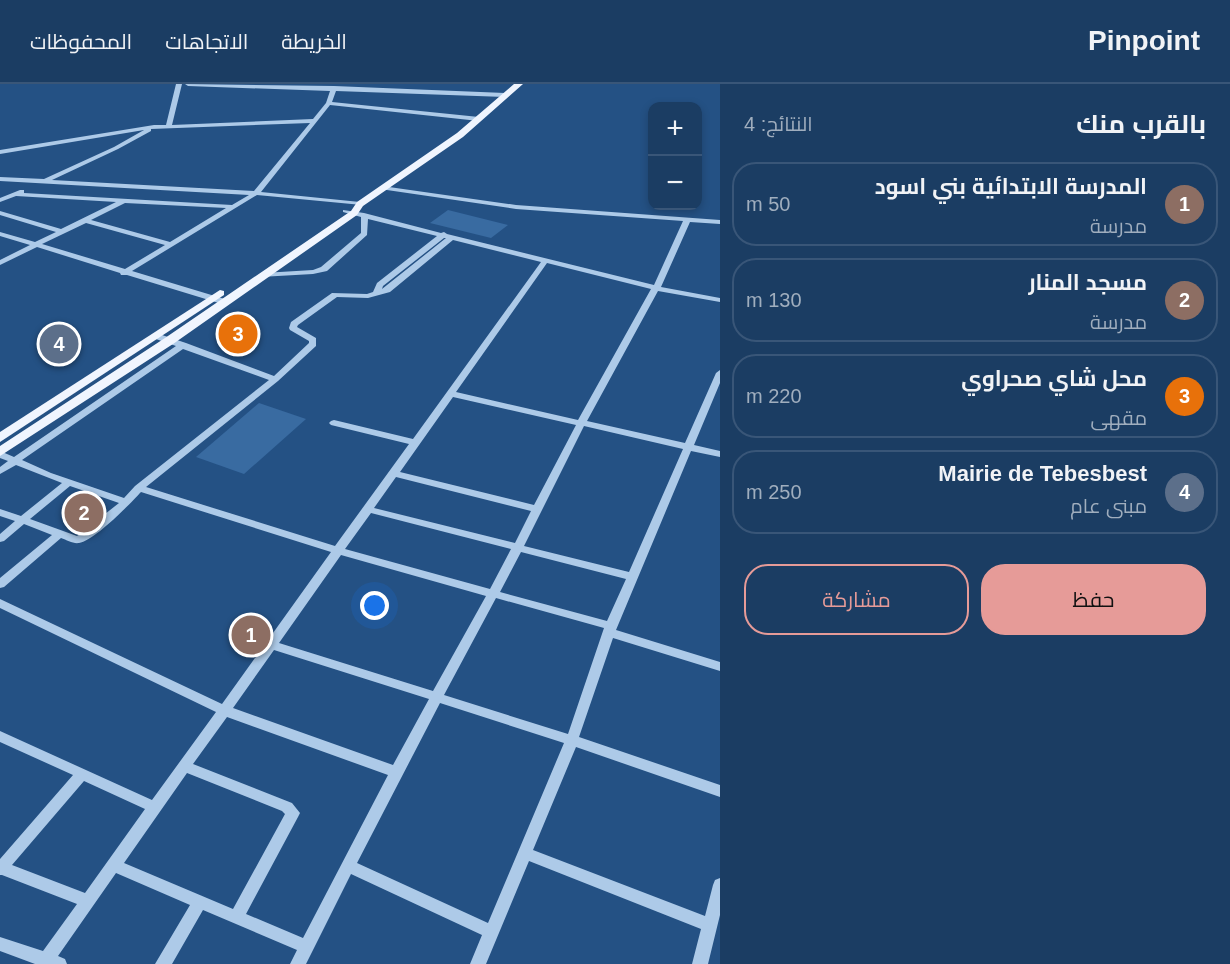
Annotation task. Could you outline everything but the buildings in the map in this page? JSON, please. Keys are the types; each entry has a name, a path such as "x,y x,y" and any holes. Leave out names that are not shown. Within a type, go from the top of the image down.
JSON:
{"main road":[{"path":"0,438 64,403 169,340 225,302 356,210 382,188 440,150 519,84"},
{"path":"0,453 156,336 212,298 356,210"}],"street":[{"path":"169,126 178,84"},
{"path":"188,84 506,95"},
{"path":"124,273 256,193 315,122 329,103 334,88"},
{"path":"329,103 479,119"},
{"path":"0,152 154,127 315,122"},
{"path":"0,200 116,148 154,127"},
{"path":"0,160 30,147"},
{"path":"0,179 256,193 356,210 545,261 656,288 720,300"},
{"path":"0,263 152,186"},
{"path":"382,188 516,207 720,222"},
{"path":"15,194 235,207"},
{"path":"263,274 313,272 324,269 365,234 356,210"},
{"path":"0,213 62,232"},
{"path":"84,220 172,245"},
{"path":"298,964 436,696 517,549 580,423 656,288 687,220"},
{"path":"0,234 225,302"},
{"path":"0,512 58,535 77,540 82,539 139,488 275,379 313,344 313,340 293,328 294,324 335,294 368,296 390,288 448,235"},
{"path":"0,944 50,962 87,901 545,261"},
{"path":"156,336 275,379"},
{"path":"0,471 183,345"},
{"path":"478,964 572,740 610,629 720,373"},
{"path":"451,394 720,454"},
{"path":"334,423 416,443"},
{"path":"0,453 68,483 126,502"},
{"path":"393,473 537,509"},
{"path":"0,539 68,483"},
{"path":"139,488 338,551 493,593 610,629 720,667"},
{"path":"367,509 517,549 633,576"},
{"path":"0,584 58,535"},
{"path":"0,603 223,710 396,772"},
{"path":"272,645 572,740 720,791"},
{"path":"0,736 154,807"},
{"path":"184,766 287,807 293,813 236,917"},
{"path":"82,774 1,868 87,901"},
{"path":"525,854 710,925"},
{"path":"113,865 306,947"},
{"path":"348,866 492,932"},
{"path":"700,964 720,885"},
{"path":"163,964 200,902"}],"shaded area":[{"path":"448,210 508,225 491,238 430,223"},
{"path":"259,403 306,419 244,474 196,457"}],"place":[{"name":"محل شاي صحراوي","path":"238,334"},
{"name":"Mairie de Tebesbest","path":"59,344"},
{"name":"مسجد المنار","path":"84,513"},
{"name":"المدرسة الابتدائية بني اسود","path":"251,635"}]}
